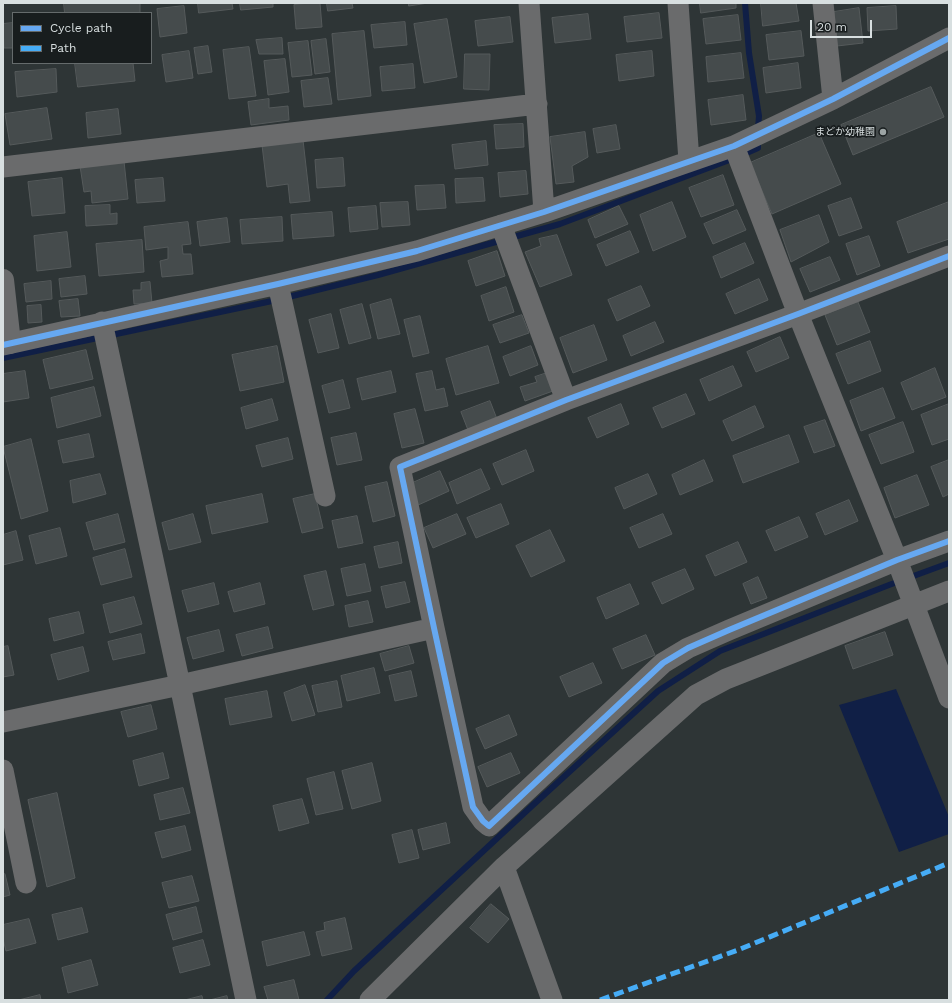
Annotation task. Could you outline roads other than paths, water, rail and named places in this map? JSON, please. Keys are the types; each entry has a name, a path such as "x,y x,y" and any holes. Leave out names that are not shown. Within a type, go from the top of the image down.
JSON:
{"street":[{"path":"529,3 544,212"},
{"path":"678,3 690,161"},
{"path":"824,3 833,99"},
{"path":"3,280 6,344 278,284 417,251 505,236 544,212 734,146 833,99 949,38"},
{"path":"3,167 537,104"},
{"path":"734,146 798,314 949,698"},
{"path":"505,236 566,400"},
{"path":"949,256 566,400 400,467 473,807 483,821 489,826 663,663 688,648 729,630 896,560 949,541"},
{"path":"278,284 325,496"},
{"path":"102,322 246,1000"},
{"path":"370,1000 504,867 696,695 726,679 949,592"},
{"path":"3,722 180,685 434,628"},
{"path":"3,770 26,883"},
{"path":"504,867 552,1000"}],"water":[{"path":"896,689 949,817 949,834 899,852 839,705"}],"waterway":[{"path":"745,3 749,53 759,116 758,129"},
{"path":"3,358 272,301 378,275 560,224 740,156 758,148 758,138"},
{"path":"327,1000 354,971 658,691 720,651 949,563"}],"place":[{"name":"まどか幼稚園","path":"883,132"}]}
